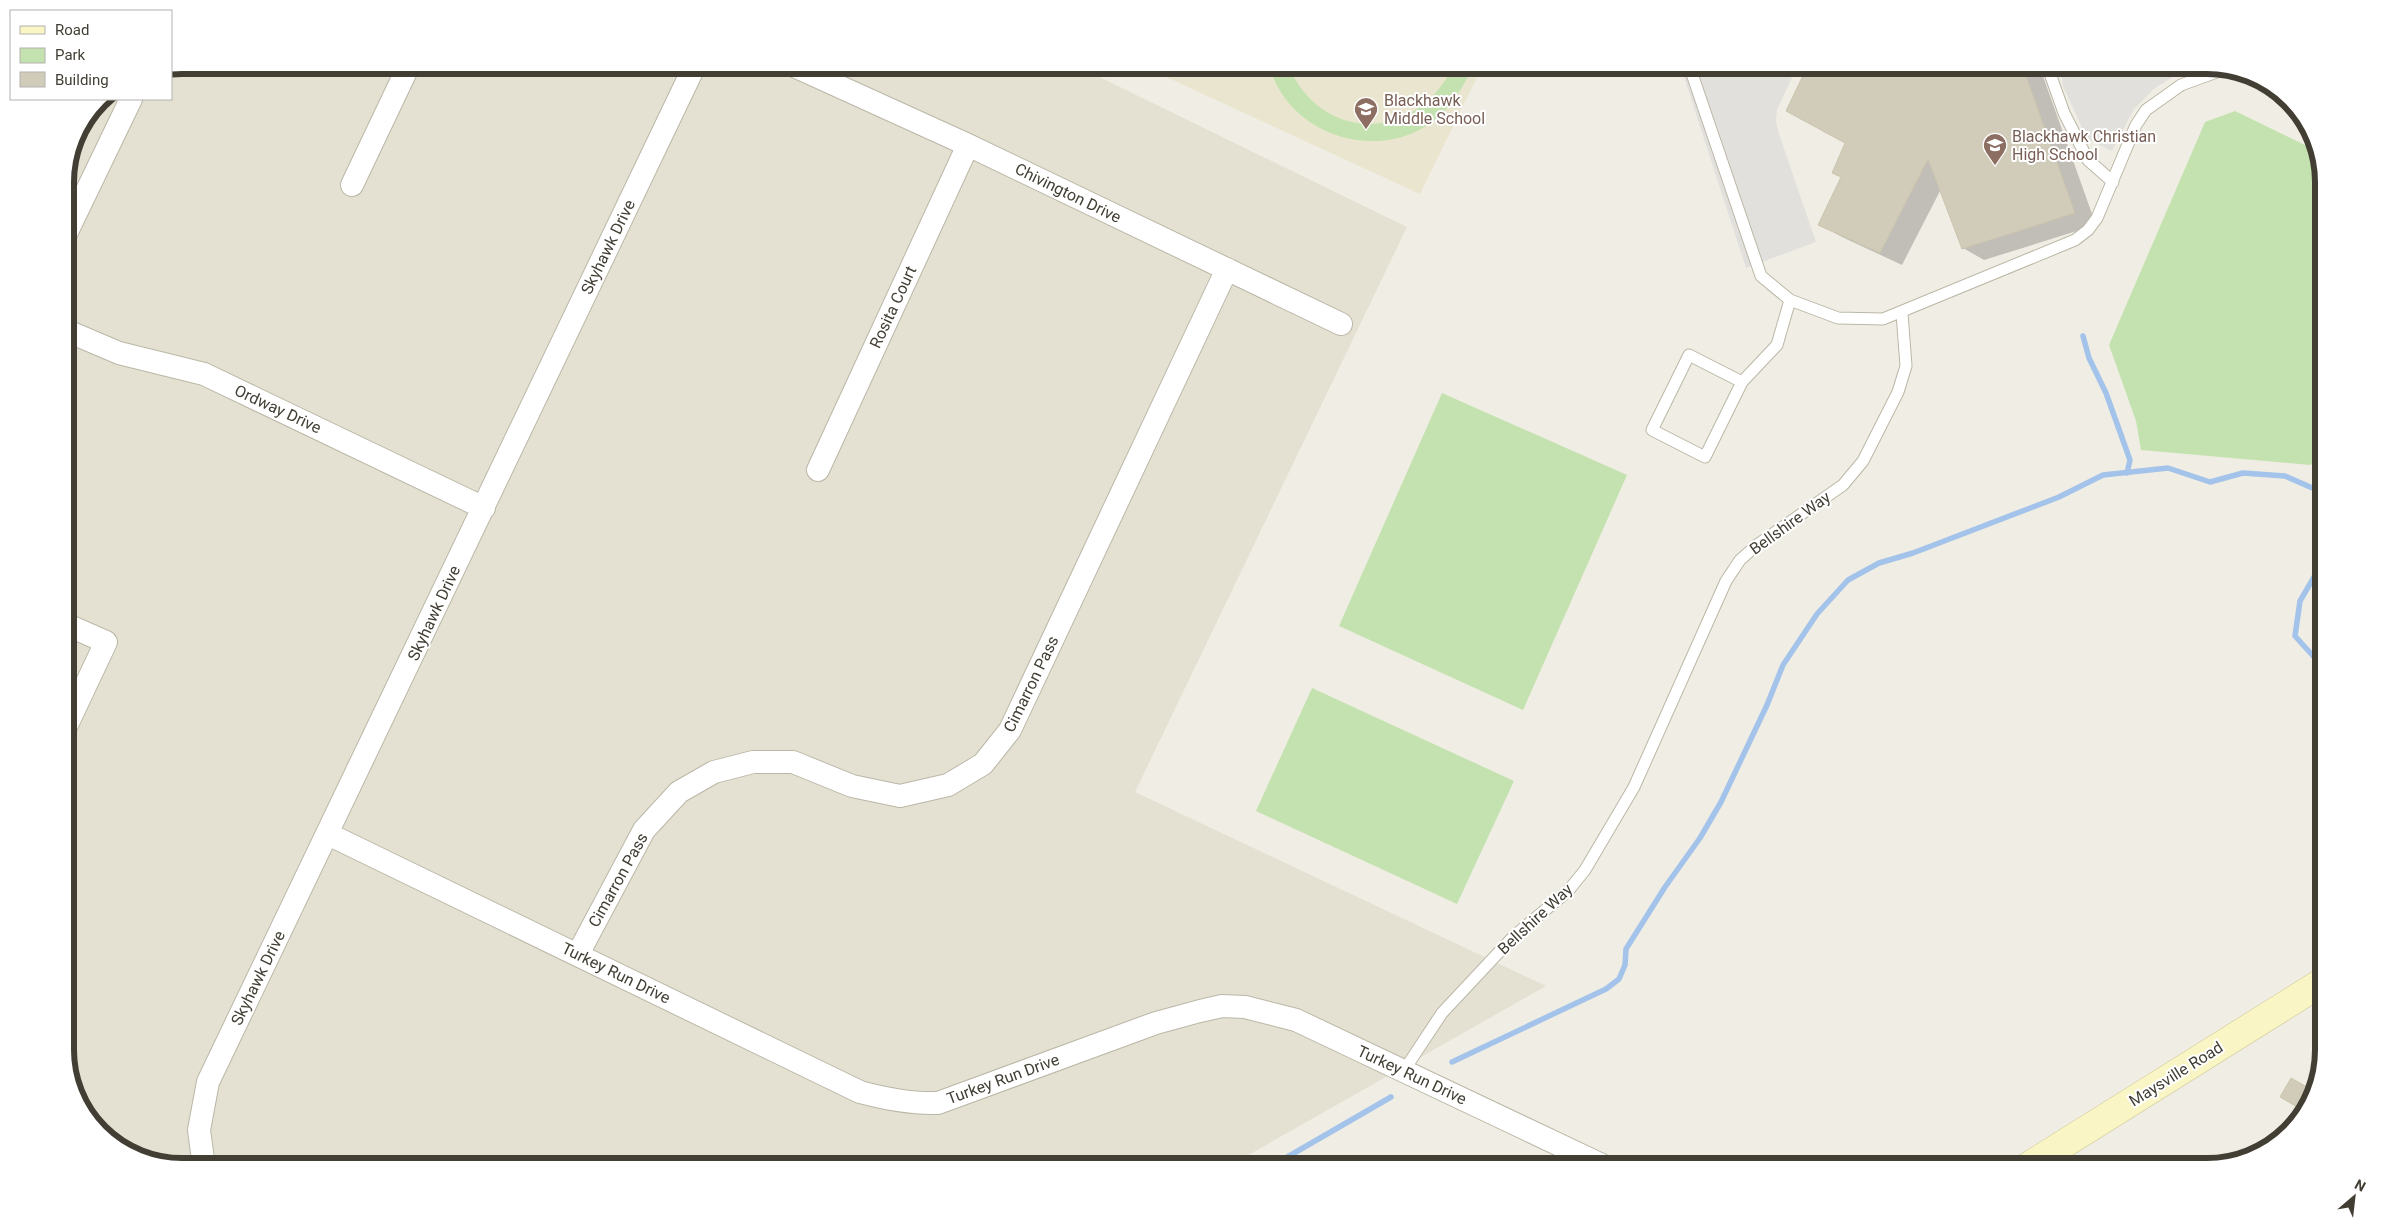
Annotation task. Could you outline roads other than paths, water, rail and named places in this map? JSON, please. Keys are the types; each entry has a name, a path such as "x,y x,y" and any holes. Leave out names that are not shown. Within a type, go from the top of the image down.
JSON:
{"main road":[{"name":"Maysville Road","path":"2041,1158 2315,987"}],"street":[{"path":"352,185 405,74"},
{"name":"Skyhawk Drive","path":"203,1158 199,1130 208,1082 691,74"},
{"name":"Chivington Drive","path":"812,74 968,145 1341,324"},
{"path":"74,217 131,100"},
{"name":"Rosita Court","path":"818,470 968,145"},
{"name":"Cimarron Pass","path":"578,954 644,830 679,792 714,772 754,762 793,762 852,786 900,796 948,785 983,764 1010,730 1227,269"},
{"name":"Ordway Drive","path":"74,334 118,353 204,374 484,508"},
{"path":"74,628 106,642 74,710"},
{"name":"Turkey Run Drive","path":"328,834 860,1092 916,1104 938,1103 1156,1023 1222,1006 1245,1007 1296,1020 1587,1158"}],"lane":[{"path":"1692,74 1761,276 1790,300 1838,318 1883,319 1902,313 2075,240 2088,230 2097,218 2136,126 2146,110 2181,85 2211,74"},
{"path":"2051,74 2064,113 2088,160 2113,182"},
{"path":"1742,382 1689,355 1652,430 1705,457 1742,382 1777,346 1790,300"},
{"name":"Bellshire Way","path":"1403,1072 1442,1013 1514,936 1568,891 1585,870 1634,787 1726,581 1740,560 1772,533 1843,485 1863,461 1898,392 1906,366 1902,313"}],"waterway":[{"path":"2083,336 2089,358 2106,393 2130,460 2127,473"},
{"path":"1452,1062 1606,989 1619,979 1625,965 1626,949 1665,887 1700,838 1721,802 1767,705 1783,665 1817,614 1848,580 1879,563 1913,553 2059,497 2103,475 2168,468 2210,482 2243,473 2285,476 2315,489"},
{"path":"2315,575 2300,601 2295,636 2315,658"},
{"path":"1286,1158 1391,1097"}],"place":[{"name":"Blackhawk Middle School","path":"1366,130"},
{"name":"Blackhawk Christian High School","path":"1995,166"}]}
